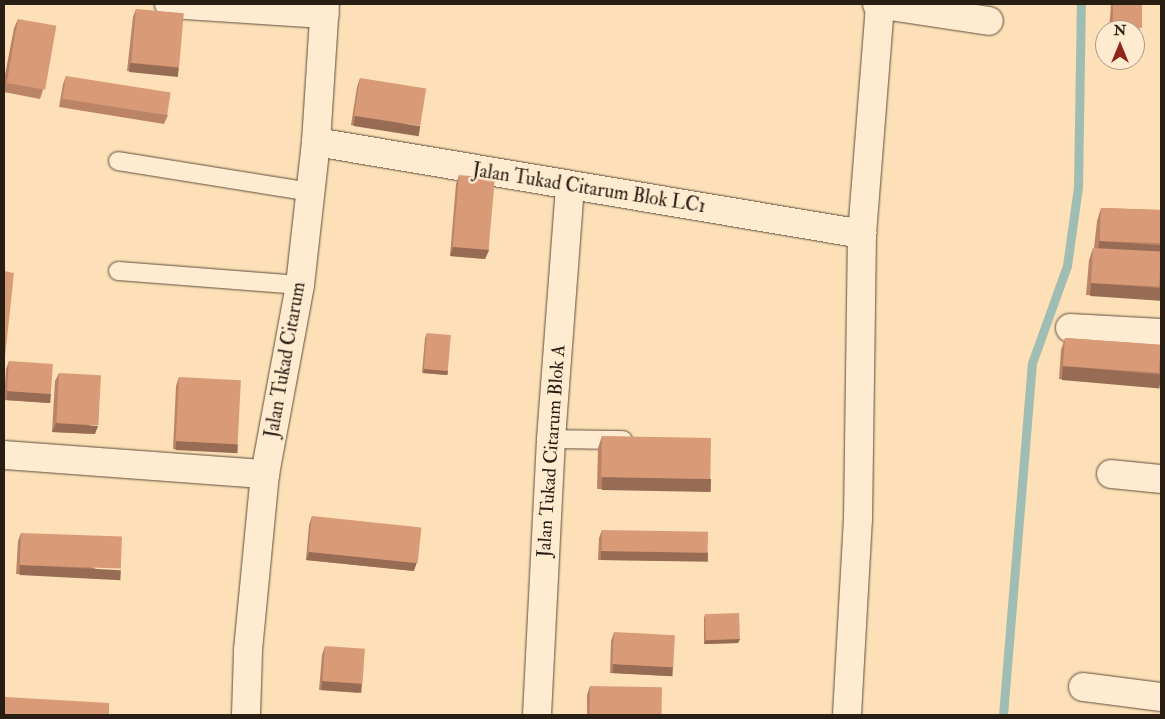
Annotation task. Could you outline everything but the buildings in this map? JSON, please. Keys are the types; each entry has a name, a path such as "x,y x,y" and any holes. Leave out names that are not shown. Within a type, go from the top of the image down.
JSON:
{"street":[{"path":"169,4 325,9"},
{"path":"847,715 858,520 862,234 879,4 989,21"},
{"name":"Jalan Tukad Citarum","path":"246,715 248,650 265,474 300,285 316,142 325,9"},
{"name":"Jalan Tukad Citarum Blok LC1","path":"316,142 862,234"},
{"name":"Jalan Tukad Citarum Blok A","path":"537,715 551,439 570,186"},
{"path":"1070,328 1161,333"},
{"path":"4,455 265,474"},
{"path":"1111,474 1161,479"},
{"path":"1083,687 1161,697"}],"lane":[{"path":"118,161 311,192"},
{"path":"118,271 300,285"},
{"path":"551,439 643,440"}],"waterway":[{"path":"1003,715 1032,363 1067,266 1078,187 1081,4"}]}
